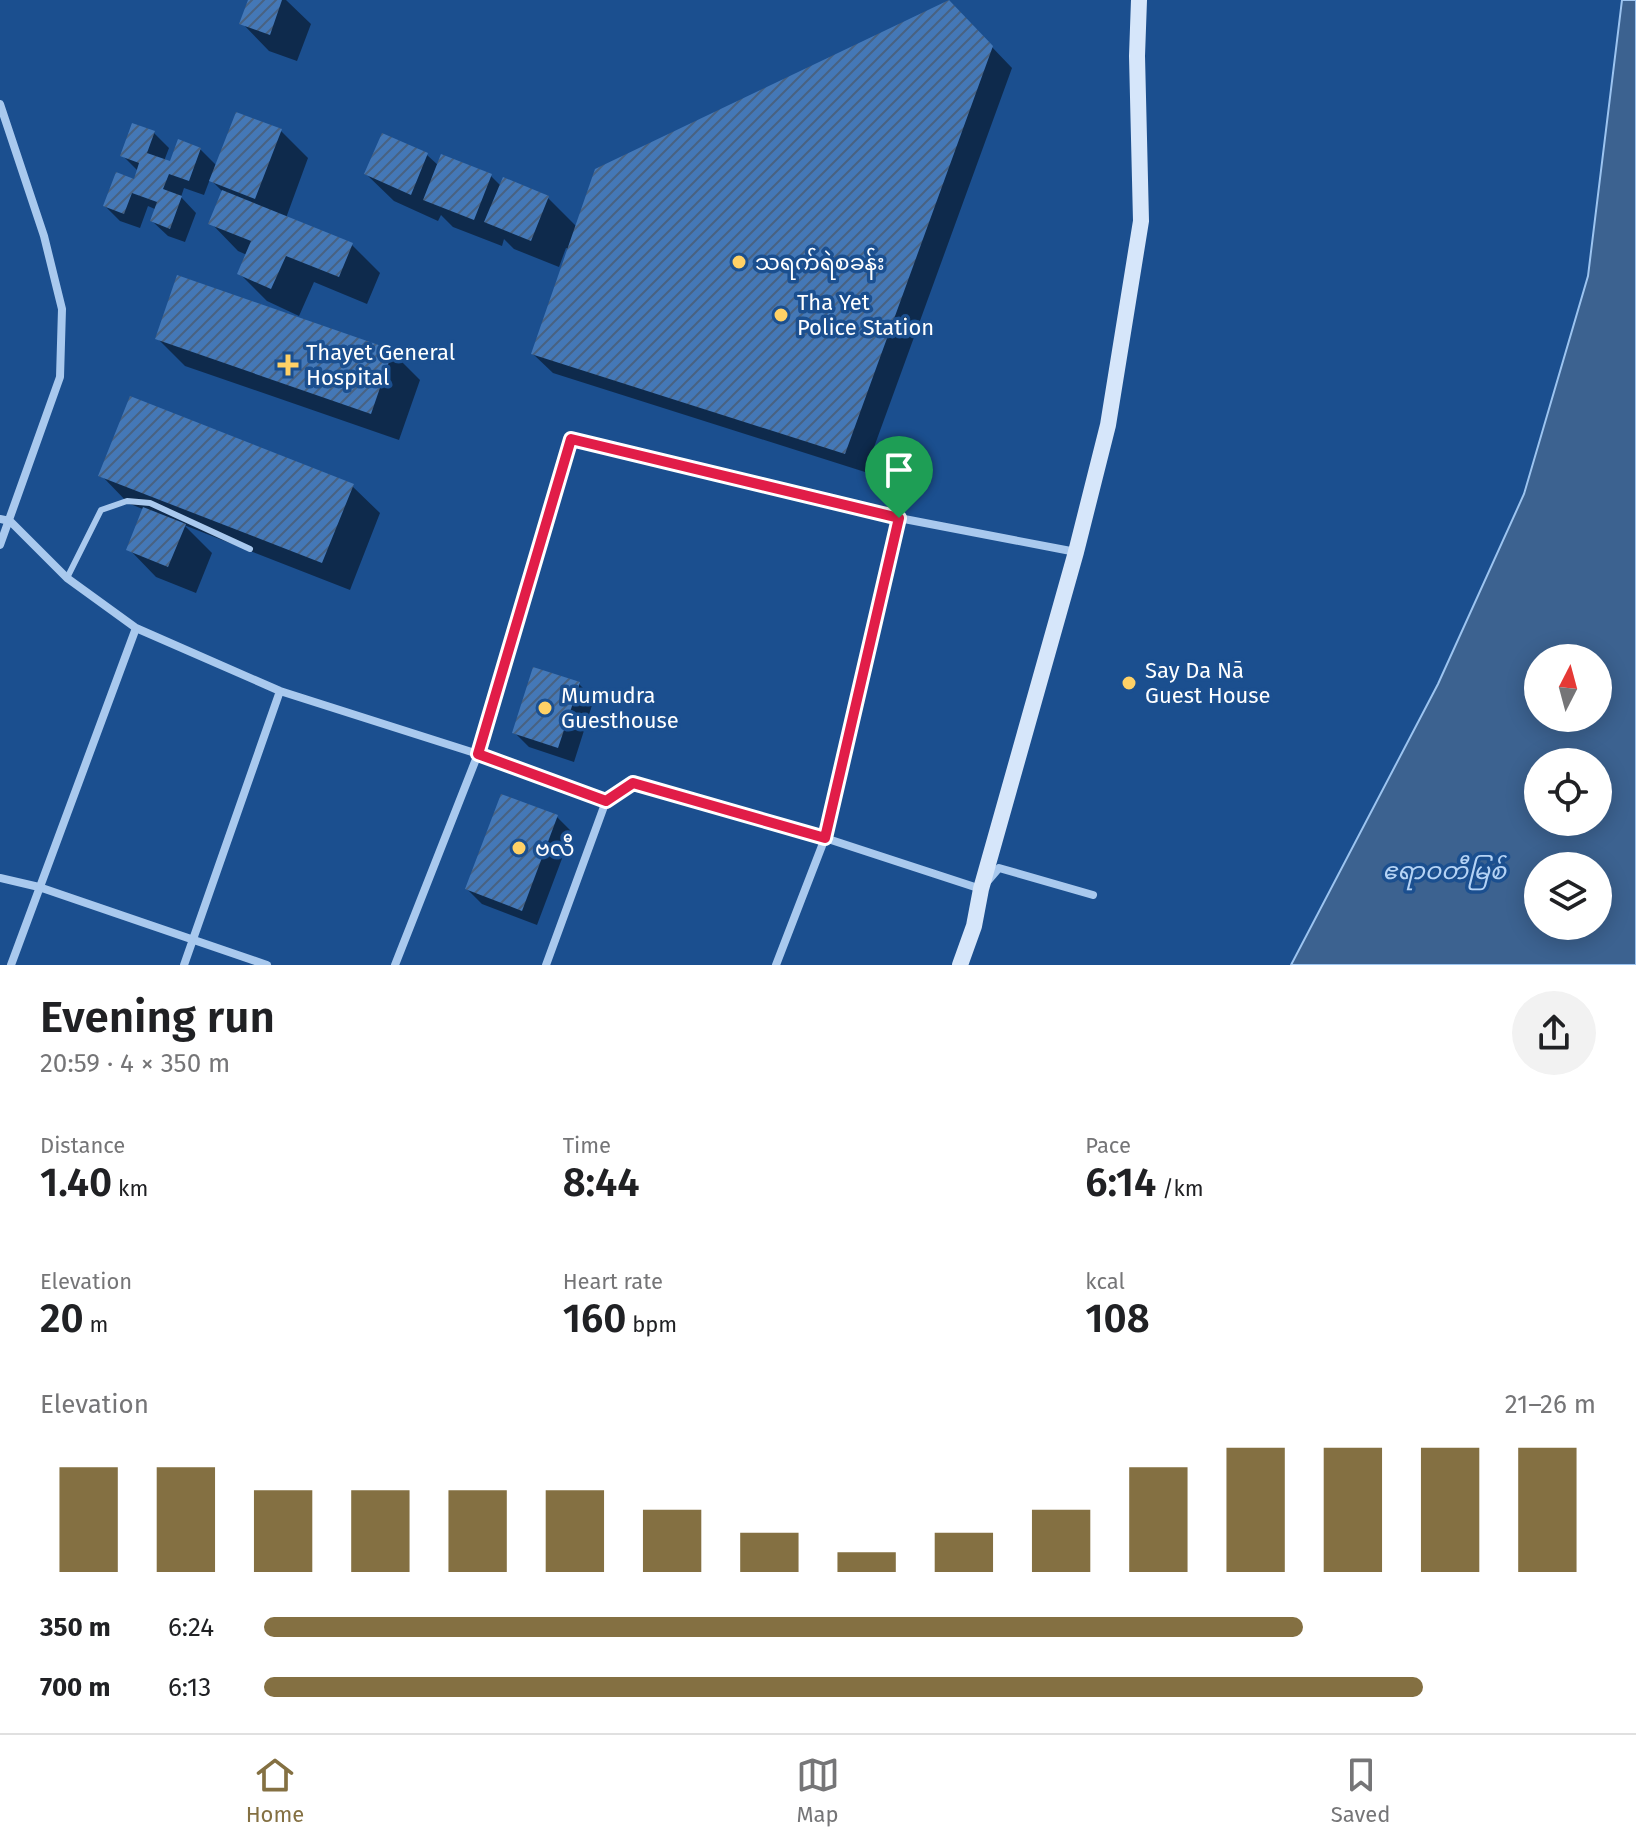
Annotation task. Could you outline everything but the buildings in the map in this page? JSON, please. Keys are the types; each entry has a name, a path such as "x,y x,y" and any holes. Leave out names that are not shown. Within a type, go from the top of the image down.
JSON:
{"main road":[{"path":"960,965 974,926 981,889 1076,552 1108,425 1141,221 1137,56 1139,0"}],"street":[{"path":"0,104 44,236 62,309 60,377 5,520 0,545"},
{"path":"395,965 478,754 571,439 899,518 1076,552"},
{"path":"776,965 825,838 899,518"},
{"path":"5,520 67,578 136,628 280,691 478,754 606,801"},
{"path":"11,965 136,628"},
{"path":"184,965 280,691"},
{"path":"546,965 606,801 633,783 825,838 981,889 999,868 1093,895"},
{"path":"0,878 39,887 267,965"}],"lane":[{"path":"67,578 101,510 127,501 150,503 250,549"}],"water":[{"name":"ဧရာဝတီမြစ်","path":"1622,0 1636,0 1636,965 1291,965 1438,684 1524,494 1588,276"}],"place":[{"name":"သရက်ရဲစခန်း","path":"739,262"},
{"name":"Tha Yet Police Station","path":"781,315"},
{"name":"Thayet General Hospital","path":"288,365"},
{"name":"Say Da Nā Guest House","path":"1129,683"},
{"name":"Mumudra Guesthouse","path":"545,708"},
{"name":"ဗလီ","path":"519,848"}],"route":[{"path":"571,439 899,518 825,838 633,783 606,801 478,754 571,439"}]}
